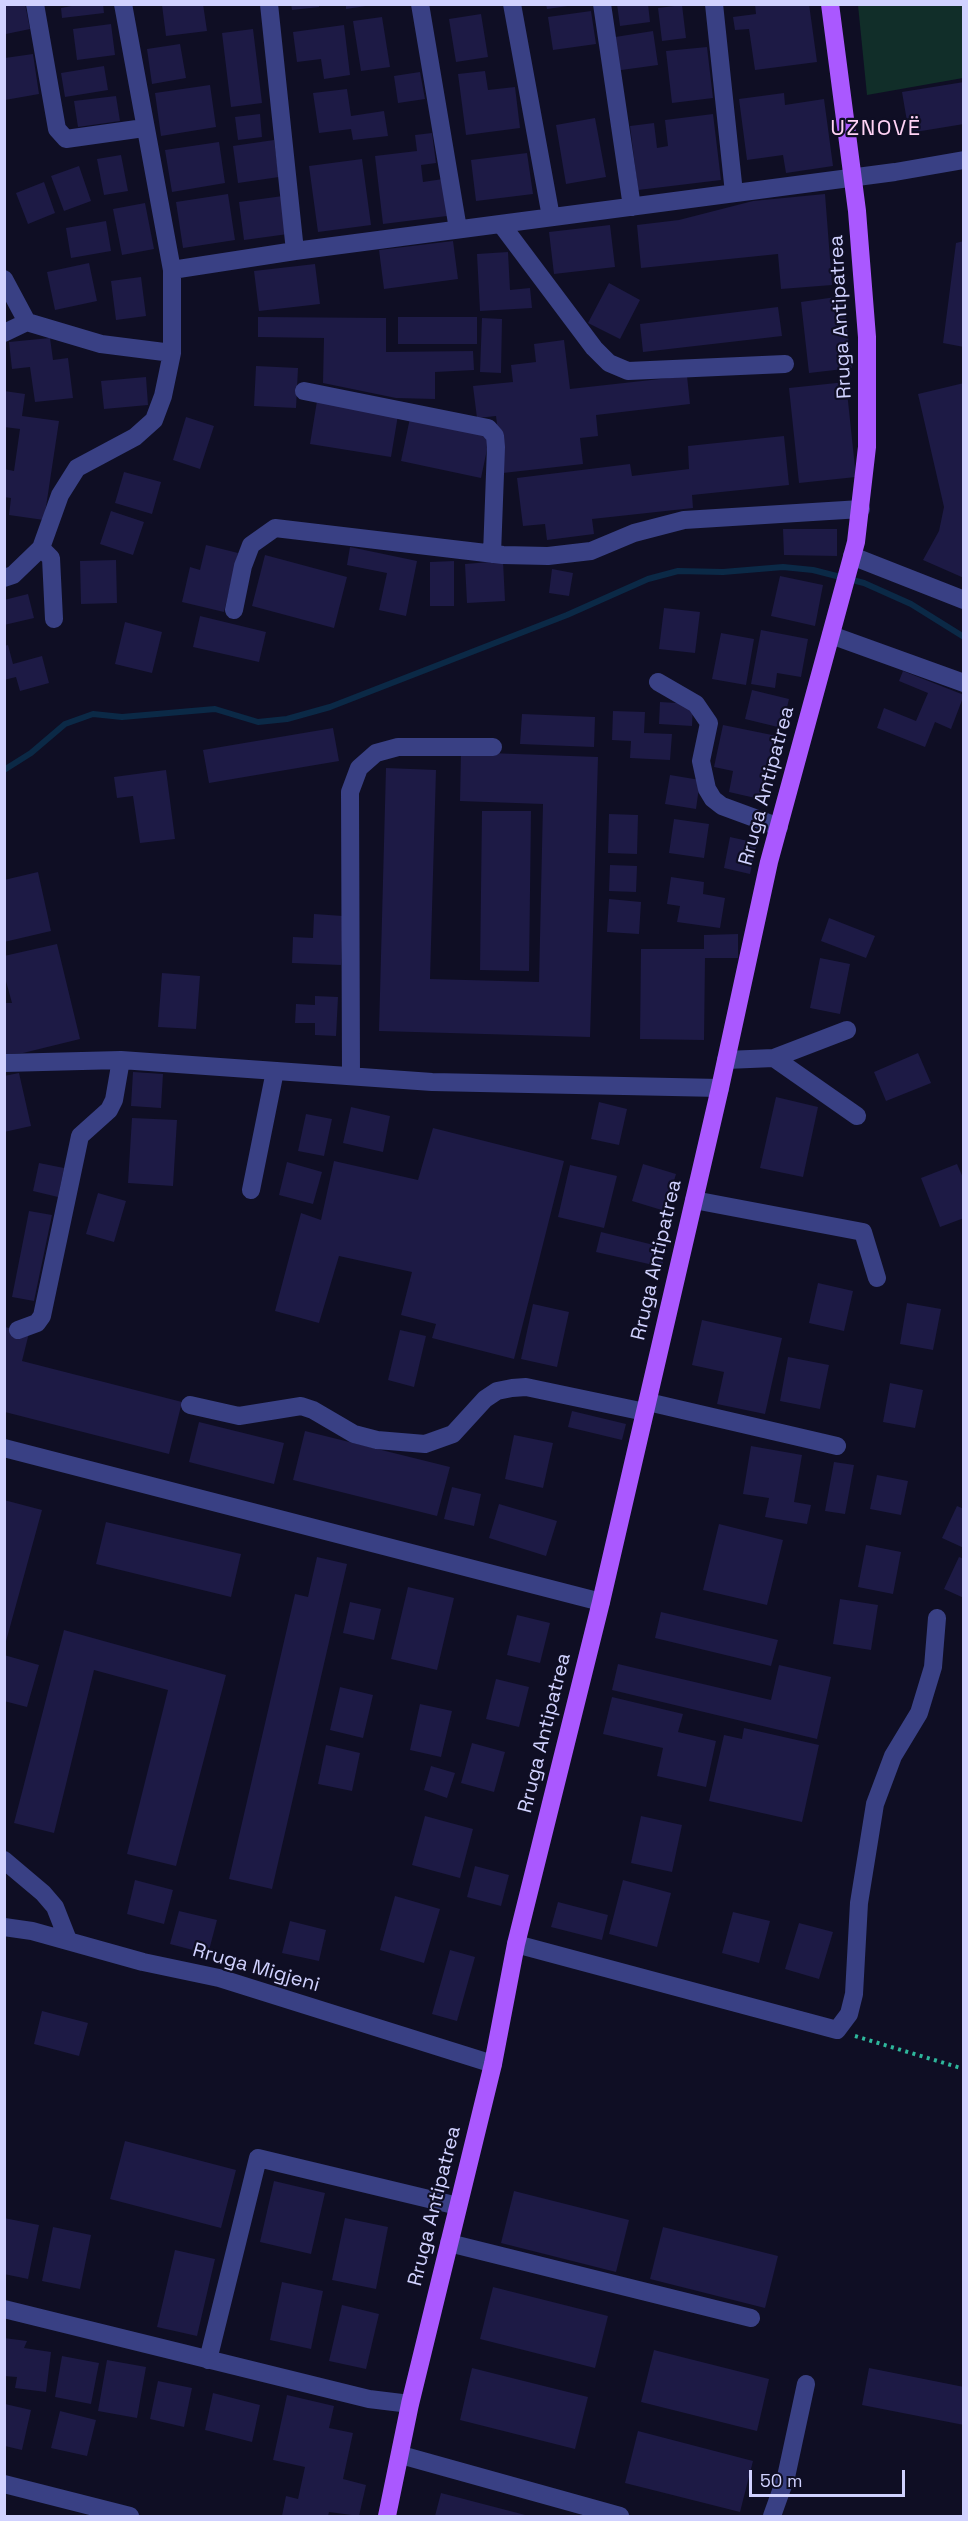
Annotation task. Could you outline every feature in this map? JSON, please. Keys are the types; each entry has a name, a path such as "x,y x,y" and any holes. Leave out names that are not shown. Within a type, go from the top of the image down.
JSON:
{"main road":[{"name":"Rruga Antipatrea","path":"387,2517 410,2404 493,2064 516,1944 601,1602 779,827 842,594 861,508 869,400 867,337 852,178 830,4"}],"street":[{"path":"35,4 57,129 66,139 144,128"},
{"path":"4,578 13,575 40,548 60,495 77,468 135,437 154,420 163,396 172,353 172,270 144,128 123,4"},
{"path":"269,4 295,251"},
{"path":"420,4 458,229"},
{"path":"512,4 551,217"},
{"path":"602,4 632,207"},
{"path":"714,4 734,193"},
{"path":"172,270 295,251 852,178 963,160"},
{"path":"501,224 594,348 609,363 628,370 785,364"},
{"path":"4,279 27,322"},
{"path":"4,333 27,322 101,344 172,353"},
{"path":"304,391 488,428 495,436 496,447 492,554"},
{"path":"234,610 243,566 251,545 275,528 492,554 548,556 591,551 634,533 684,520 861,508"},
{"path":"40,548 51,558 54,619"},
{"path":"850,562 963,600"},
{"path":"831,636 963,683"},
{"path":"658,682 696,704 709,723 701,761 707,789 713,799 722,806 779,827"},
{"path":"351,1076 350,792 358,768 376,753 398,747 493,747"},
{"path":"726,1060 774,1058 847,1030"},
{"path":"774,1058 857,1116"},
{"path":"4,1063 121,1060 432,1082 720,1088"},
{"path":"18,1330 37,1323 42,1316 80,1136 109,1110 114,1100 121,1060"},
{"path":"252,1190 275,1071"},
{"path":"694,1200 863,1232 877,1278"},
{"path":"190,1405 239,1416 301,1406 313,1410 354,1434 377,1440 425,1444 453,1434 485,1399 497,1391 526,1387 646,1407 837,1446"},
{"path":"4,1448 601,1602"},
{"path":"516,1944 837,2030 849,2014 854,1994 859,1903 875,1804 893,1756 919,1713 933,1668 937,1618"},
{"path":"4,1860 43,1893 55,1907 68,1940"},
{"name":"Rruga Migjeni","path":"4,1927 68,1940 143,1962 219,1978 493,2064"},
{"path":"208,2360 258,2158 459,2206"},
{"path":"449,2243 751,2318"},
{"path":"4,2309 369,2399 410,2404"},
{"path":"772,2517 786,2477 807,2384"},
{"path":"401,2455 600,2514 620,2517"},
{"path":"4,2484 130,2517"}],"path":[{"path":"837,2030 963,2069"}],"green space":[{"path":"858,5 963,5 963,78 867,95"}],"building":[{"path":"4,4 25,4 30,29 6,34"},
{"path":"82,4 103,4 104,13 62,18 61,8"},
{"path":"203,4 207,31 166,36 162,5"},
{"path":"291,4 319,4 319,7 292,10"},
{"path":"346,4 366,4 366,6 346,9"},
{"path":"546,4 568,4 568,6 547,9"},
{"path":"617,4 648,4 650,22 620,26"},
{"path":"755,4 809,4 817,62 755,70 749,29 735,30 733,17 756,14"},
{"path":"682,5 686,38 662,41 658,8"},
{"path":"591,11 596,44 553,50 548,17"},
{"path":"481,14 488,57 456,62 449,19"},
{"path":"382,17 390,67 361,71 353,21"},
{"path":"111,24 115,55 77,60 73,29"},
{"path":"344,25 350,75 324,79 321,59 297,62 293,32"},
{"path":"253,29 262,103 231,107 222,33"},
{"path":"653,31 658,65 614,71 609,38"},
{"path":"180,44 186,78 152,84 147,49"},
{"path":"707,47 713,98 672,103 666,51"},
{"path":"33,54 39,94 5,100 5,58"},
{"path":"104,66 108,90 65,97 61,73"},
{"path":"485,71 488,90 515,87 520,128 466,135 458,74"},
{"path":"420,72 425,99 398,103 394,76"},
{"path":"964,82 964,124 909,133 902,92"},
{"path":"210,85 216,127 161,136 155,93"},
{"path":"347,89 351,116 384,111 388,136 353,140 351,129 319,133 313,93"},
{"path":"784,93 785,105 824,99 833,166 786,173 783,155 747,160 739,99"},
{"path":"116,96 120,121 78,127 74,101"},
{"path":"260,114 262,137 238,140 235,117"},
{"path":"713,114 721,180 638,190 630,126 654,123 657,148 668,146 665,120"},
{"path":"595,118 606,177 566,184 556,125"},
{"path":"432,133 436,163 421,165 423,182 443,179 447,216 383,224 375,156 417,151 415,135"},
{"path":"274,140 279,177 238,183 233,146"},
{"path":"219,142 225,183 172,192 165,150"},
{"path":"527,153 533,194 476,201 471,160"},
{"path":"121,155 128,191 104,195 97,159"},
{"path":"362,159 371,225 318,232 309,166"},
{"path":"79,166 91,201 64,211 51,176"},
{"path":"44,182 55,213 28,224 16,193"},
{"path":"228,194 235,240 183,248 176,202"},
{"path":"825,194 832,285 781,289 778,254 641,268 637,225 679,220 753,201"},
{"path":"283,196 288,234 244,240 239,202"},
{"path":"145,203 154,249 122,255 113,209"},
{"path":"106,221 111,251 71,258 66,228"},
{"path":"610,225 615,267 554,274 549,232"},
{"path":"453,241 458,279 384,289 379,250"},
{"path":"964,241 964,347 943,343 956,243"},
{"path":"508,252 510,290 530,288 532,308 480,311 477,254"},
{"path":"89,263 97,301 55,310 47,272"},
{"path":"315,264 320,304 259,311 254,271"},
{"path":"141,277 146,316 116,320 111,281"},
{"path":"609,283 640,300 620,339 588,323"},
{"path":"843,296 852,368 809,373 801,302"},
{"path":"778,307 782,336 643,352 640,324"},
{"path":"258,317 386,318 386,352 473,351 474,370 435,372 435,399 396,398 323,383 324,338 258,337"},
{"path":"398,317 477,317 477,344 398,344"},
{"path":"482,318 502,319 501,373 480,372"},
{"path":"50,338 53,360 68,358 73,398 35,402 30,367 12,369 9,342"},
{"path":"564,340 570,389 687,376 690,404 596,415 598,436 580,438 583,464 503,473 496,416 477,418 473,386 513,382 511,365 536,362 534,344"},
{"path":"256,366 298,368 296,408 254,406"},
{"path":"146,377 148,405 104,409 101,381"},
{"path":"846,382 856,477 799,483 789,388"},
{"path":"964,383 964,578 923,560 939,531 944,507 918,394"},
{"path":"4,391 25,394 22,416 59,421 44,520 9,515 11,498 4,497 4,469 14,471 20,429 4,427"},
{"path":"317,401 398,415 391,457 310,444"},
{"path":"186,417 214,426 200,469 173,460"},
{"path":"410,418 490,435 481,478 401,461"},
{"path":"784,436 789,485 692,495 693,508 592,519 594,534 547,540 545,524 523,526 517,478 630,464 632,476 689,469 688,446"},
{"path":"124,472 161,482 152,514 115,503"},
{"path":"111,511 144,522 133,555 100,544"},
{"path":"783,529 837,529 837,556 784,555"},
{"path":"206,545 238,553 224,612 182,602 190,567 200,570"},
{"path":"350,547 417,561 406,616 379,610 387,573 347,565"},
{"path":"265,555 347,577 334,628 252,606"},
{"path":"116,560 117,603 81,604 80,561"},
{"path":"454,561 454,606 430,606 430,562"},
{"path":"503,561 505,601 467,603 465,564"},
{"path":"552,569 573,573 569,596 549,593"},
{"path":"780,576 823,585 815,626 771,616"},
{"path":"28,594 34,618 4,625 4,600"},
{"path":"664,608 700,612 695,653 659,649"},
{"path":"200,616 266,632 259,662 193,647"},
{"path":"125,622 162,632 152,673 115,664"},
{"path":"761,630 808,639 801,677 777,673 775,688 751,684"},
{"path":"721,633 754,639 746,685 712,679"},
{"path":"8,645 13,664 42,656 49,683 20,691 16,677 4,680 4,646"},
{"path":"903,671 964,695 951,729 935,722 925,747 877,728 884,708 916,721 928,693 899,681"},
{"path":"752,690 789,699 782,728 745,719"},
{"path":"660,702 693,704 692,726 659,724"},
{"path":"613,711 645,712 644,733 672,734 670,760 630,758 631,741 612,740"},
{"path":"522,714 595,717 594,747 520,744"},
{"path":"723,725 777,736 764,800 729,792 733,771 714,767"},
{"path":"333,728 339,761 209,783 203,750"},
{"path":"461,752 598,757 590,1037 379,1031 386,768 436,770 430,979 539,982 543,804 460,801"},
{"path":"166,770 175,839 140,843 133,796 117,798 114,777"},
{"path":"670,775 700,780 696,809 665,804"},
{"path":"482,811 531,811 529,971 480,970"},
{"path":"609,814 638,815 637,854 608,853"},
{"path":"674,819 709,824 704,858 669,853"},
{"path":"730,837 757,843 750,874 724,868"},
{"path":"610,865 637,866 636,892 609,891"},
{"path":"38,872 51,931 4,942 4,880"},
{"path":"671,877 704,882 703,894 725,898 720,928 677,922 680,906 667,904"},
{"path":"609,899 641,902 639,934 607,932"},
{"path":"314,914 343,916 341,965 292,963 293,937 313,938"},
{"path":"829,918 875,936 866,958 821,941"},
{"path":"738,934 738,958 705,958 704,1040 640,1039 641,949 704,949 704,935"},
{"path":"57,944 80,1039 23,1053 4,1054 4,1003 12,1003 4,974 4,956"},
{"path":"820,958 850,964 840,1014 810,1008"},
{"path":"162,973 200,976 196,1029 158,1027"},
{"path":"315,996 338,997 336,1036 315,1035 315,1023 295,1023 296,1004 315,1005"},
{"path":"918,1053 931,1083 886,1101 874,1072"},
{"path":"133,1072 163,1074 161,1108 131,1106"},
{"path":"19,1073 31,1126 4,1132 4,1076"},
{"path":"776,1097 818,1107 803,1177 760,1168"},
{"path":"599,1102 627,1109 619,1145 591,1139"},
{"path":"351,1107 390,1116 383,1152 343,1143"},
{"path":"306,1114 332,1119 324,1156 298,1151"},
{"path":"132,1118 177,1120 173,1186 128,1183"},
{"path":"433,1128 564,1161 514,1359 432,1338 436,1324 401,1315 412,1272 339,1256 319,1323 275,1311 301,1213 321,1220 334,1161 418,1180"},
{"path":"287,1162 322,1172 313,1204 279,1195"},
{"path":"39,1163 64,1168 58,1197 33,1191"},
{"path":"643,1164 676,1174 665,1211 632,1201"},
{"path":"957,1164 964,1180 964,1218 940,1227 921,1178"},
{"path":"570,1165 617,1176 604,1228 558,1217"},
{"path":"98,1193 126,1201 114,1242 86,1234"},
{"path":"29,1211 52,1215 34,1301 12,1297"},
{"path":"601,1232 666,1248 662,1267 596,1252"},
{"path":"818,1283 853,1291 844,1331 809,1323"},
{"path":"907,1303 941,1309 933,1350 900,1344"},
{"path":"533,1304 569,1312 557,1367 521,1359"},
{"path":"702,1320 782,1338 765,1414 717,1404 724,1372 692,1365"},
{"path":"5,1327 29,1333 22,1361 182,1402 169,1454 5,1412"},
{"path":"400,1330 426,1336 414,1387 388,1380"},
{"path":"788,1357 829,1365 820,1409 780,1401"},
{"path":"890,1383 923,1390 915,1428 883,1422"},
{"path":"572,1411 626,1424 622,1440 568,1427"},
{"path":"199,1422 284,1443 274,1484 189,1462"},
{"path":"305,1431 450,1467 437,1516 293,1480"},
{"path":"514,1435 553,1443 543,1488 505,1479"},
{"path":"751,1446 802,1455 794,1502 811,1505 807,1524 765,1517 769,1498 743,1494"},
{"path":"834,1462 854,1465 845,1514 825,1511"},
{"path":"877,1475 908,1481 901,1515 870,1509"},
{"path":"452,1487 481,1494 474,1526 444,1519"},
{"path":"4,1500 42,1510 5,1645 4,1645"},
{"path":"499,1504 557,1521 546,1556 489,1538"},
{"path":"957,1506 964,1509 964,1548 942,1538"},
{"path":"106,1522 241,1554 231,1597 96,1564"},
{"path":"719,1524 783,1540 767,1605 703,1590"},
{"path":"866,1545 901,1552 893,1594 858,1587"},
{"path":"317,1557 347,1564 272,1889 229,1879 295,1594 308,1597"},
{"path":"959,1557 964,1559 964,1598 944,1589"},
{"path":"408,1587 454,1598 437,1670 391,1659"},
{"path":"840,1599 878,1605 871,1650 833,1644"},
{"path":"350,1602 381,1609 374,1640 343,1633"},
{"path":"661,1612 778,1640 771,1666 655,1638"},
{"path":"517,1615 550,1623 540,1663 507,1655"},
{"path":"64,1630 226,1675 176,1866 127,1854 168,1690 94,1670 54,1833 14,1823"},
{"path":"4,1655 39,1665 27,1707 4,1701"},
{"path":"618,1664 771,1700 779,1665 831,1677 817,1739 612,1690"},
{"path":"496,1679 529,1687 519,1727 486,1719"},
{"path":"340,1687 373,1695 363,1738 330,1730"},
{"path":"612,1697 683,1714 678,1732 716,1741 706,1787 657,1776 663,1748 603,1734"},
{"path":"420,1704 452,1711 441,1757 410,1750"},
{"path":"744,1728 819,1745 802,1822 709,1801 724,1735 742,1739"},
{"path":"472,1743 505,1752 494,1792 461,1783"},
{"path":"326,1745 360,1753 352,1791 318,1784"},
{"path":"431,1766 455,1773 447,1798 424,1790"},
{"path":"425,1816 473,1829 460,1878 412,1865"},
{"path":"641,1816 682,1825 672,1872 631,1863"},
{"path":"475,1866 509,1875 501,1906 467,1897"},
{"path":"135,1880 173,1890 164,1924 127,1914"},
{"path":"623,1880 671,1893 657,1947 609,1934"},
{"path":"395,1896 440,1909 424,1963 380,1950"},
{"path":"558,1902 608,1915 602,1940 551,1927"},
{"path":"179,1911 217,1920 208,1954 170,1944"},
{"path":"733,1912 770,1921 759,1963 722,1953"},
{"path":"290,1921 326,1930 319,1961 282,1953"},
{"path":"799,1923 833,1932 819,1979 785,1969"},
{"path":"450,1950 475,1957 457,2021 432,2014"},
{"path":"42,2011 88,2023 79,2056 34,2044"},
{"path":"125,2141 236,2170 221,2228 110,2199"},
{"path":"274,2181 325,2193 311,2254 260,2242"},
{"path":"514,2191 629,2220 616,2272 501,2243"},
{"path":"4,2218 39,2225 28,2279 4,2274"},
{"path":"345,2218 388,2227 376,2289 332,2280"},
{"path":"53,2227 91,2235 80,2289 42,2281"},
{"path":"663,2227 778,2256 765,2308 650,2279"},
{"path":"175,2250 215,2259 197,2336 157,2327"},
{"path":"282,2282 323,2291 311,2349 270,2340"},
{"path":"493,2287 608,2316 595,2368 480,2339"},
{"path":"342,2305 379,2314 366,2369 329,2361"},
{"path":"4,2338 27,2341 24,2348 51,2352 46,2392 15,2388 17,2377 4,2376"},
{"path":"654,2350 769,2379 757,2431 641,2402"},
{"path":"62,2356 99,2363 91,2404 55,2397"},
{"path":"107,2360 146,2367 137,2418 98,2411"},
{"path":"472,2368 588,2397 575,2449 460,2420"},
{"path":"869,2368 964,2387 964,2425 862,2405"},
{"path":"158,2381 192,2388 184,2427 150,2419"},
{"path":"213,2393 260,2405 252,2442 205,2430"},
{"path":"287,2395 334,2406 329,2428 353,2433 343,2479 366,2485 359,2516 329,2512 328,2516 282,2516 286,2496 298,2499 305,2467 273,2460"},
{"path":"5,2404 31,2410 22,2450 5,2446"},
{"path":"60,2411 96,2420 87,2456 51,2448"},
{"path":"638,2431 753,2461 740,2512 625,2483"},
{"path":"441,2493 529,2516 435,2516"}],"waterway":[{"path":"4,770 31,753 65,724 93,714 122,717 215,709 258,722 287,719 330,707 567,615 648,579 678,571 723,572 783,567 813,570 864,583 911,604 964,637"}],"district":[{"name":"UZNOVË","path":"876,129"}]}
